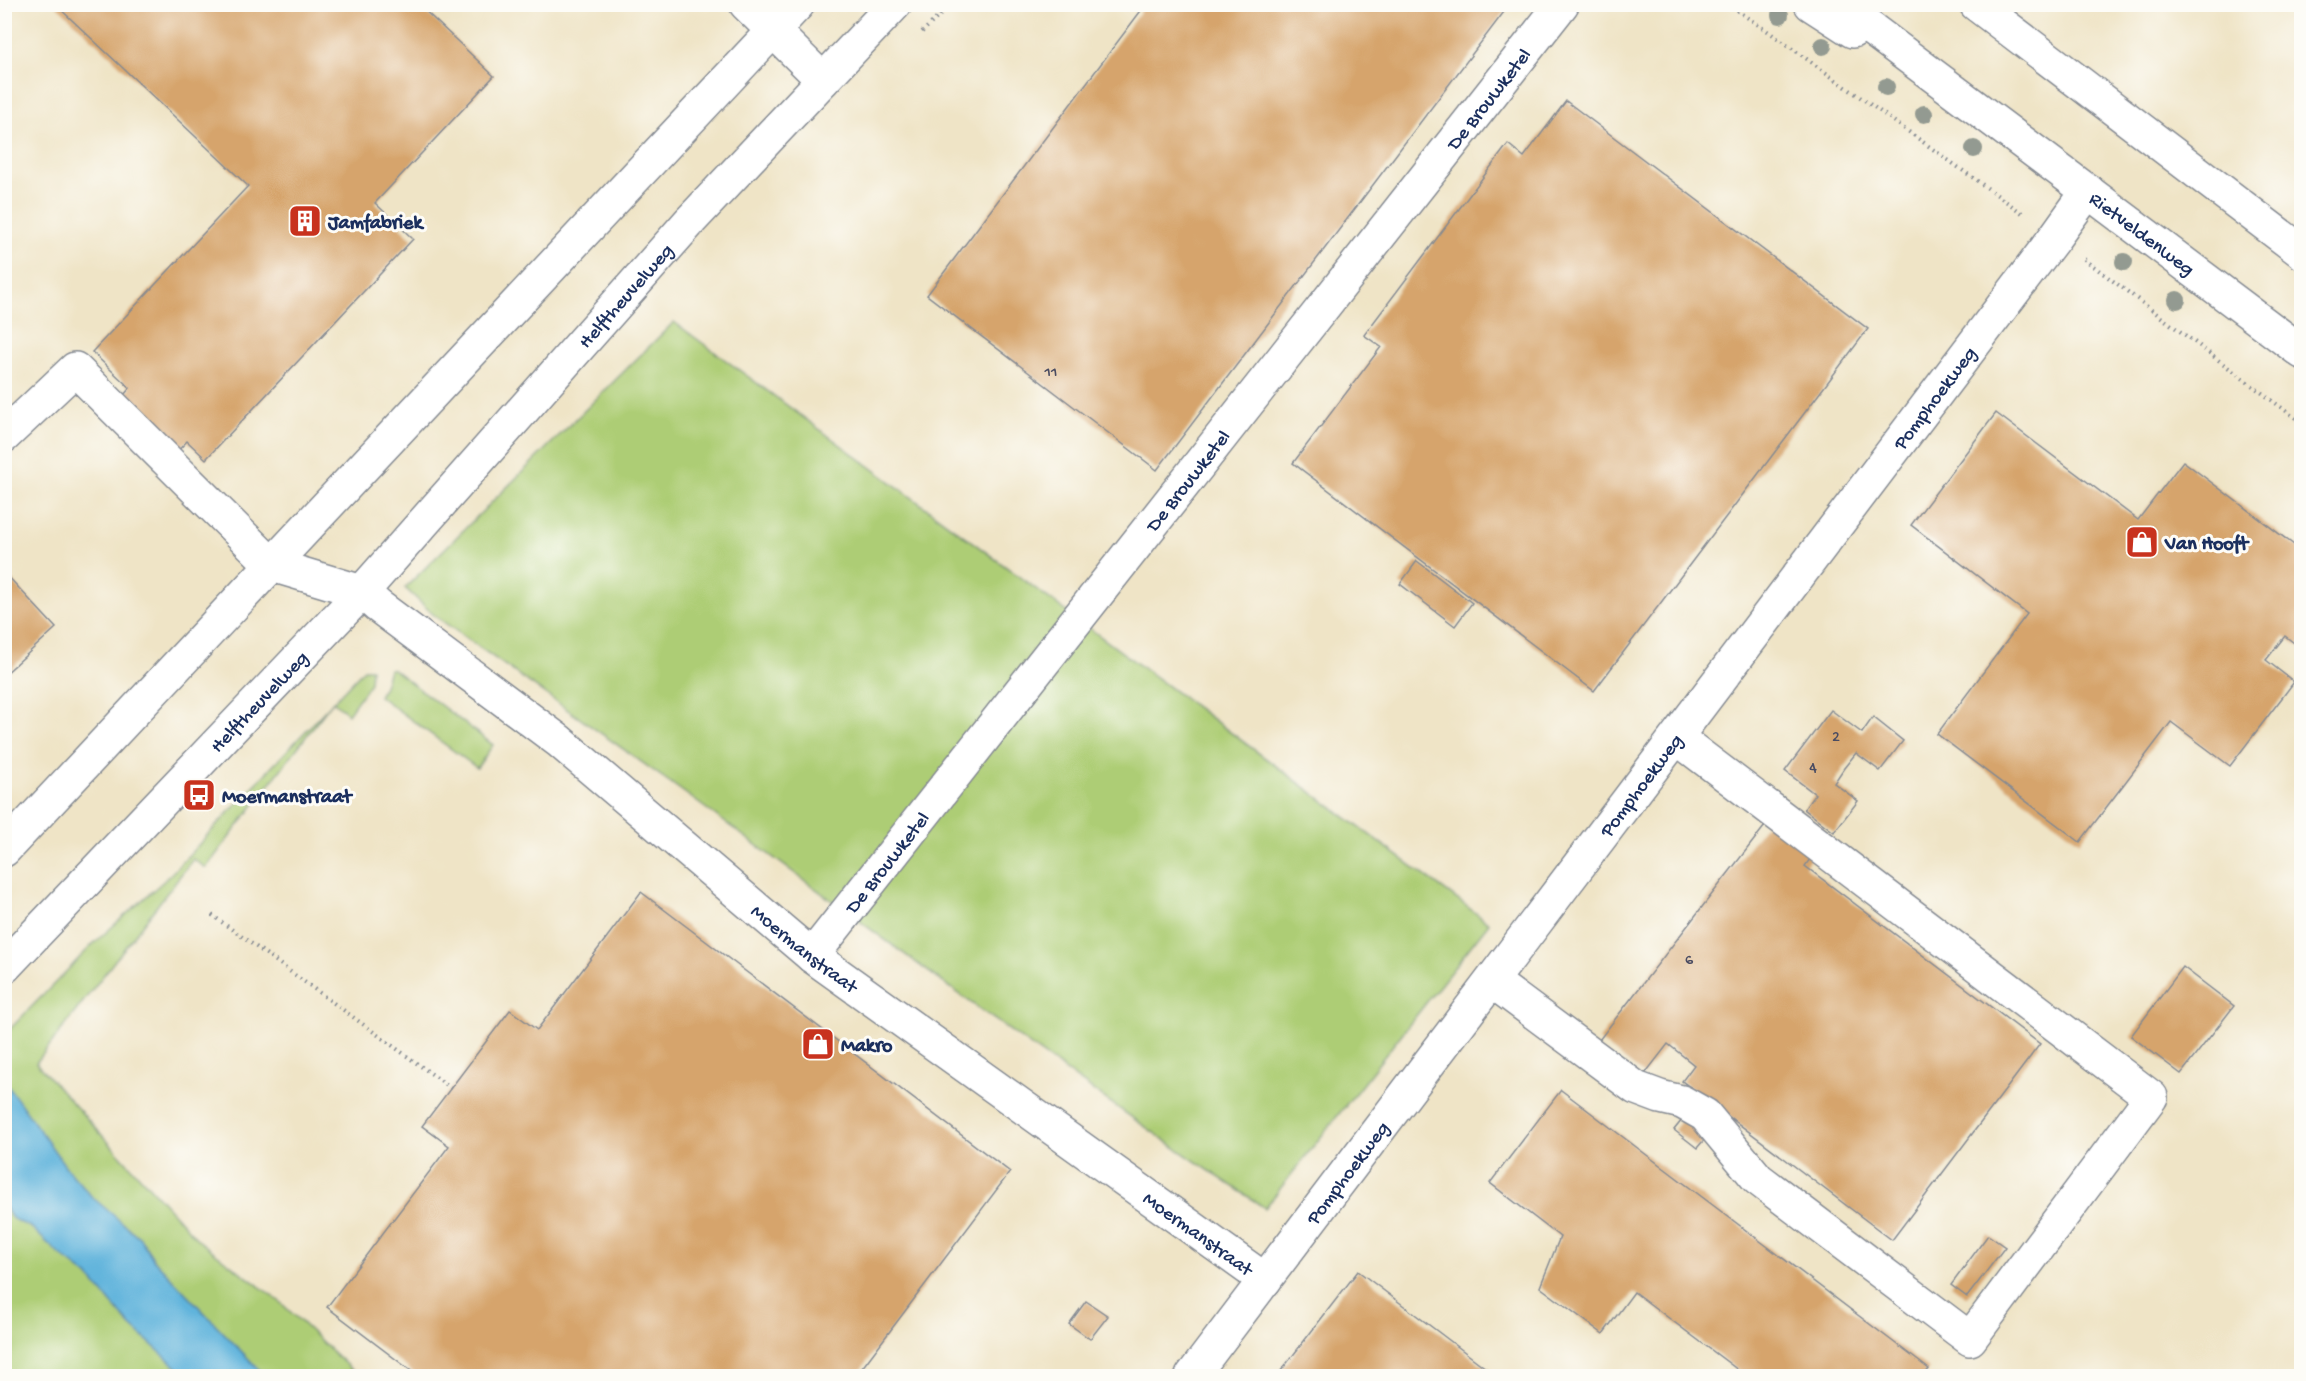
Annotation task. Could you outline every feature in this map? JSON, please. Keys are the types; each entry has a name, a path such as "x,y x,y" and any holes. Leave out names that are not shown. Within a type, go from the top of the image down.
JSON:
{"street":[{"path":"746,4 823,80"},
{"path":"4,850 798,4"},
{"name":"Helftheuvelweg","path":"8,956 362,592 691,219 895,4"},
{"name":"De Brouwketel","path":"812,956 1562,4"},
{"name":"Rietveldenweg","path":"1811,4 1983,114"},
{"name":"Rietveldenweg","path":"1838,4 2301,352"},
{"path":"1988,8 2301,252"},
{"name":"Pomphoekweg","path":"1192,1377 2088,191"},
{"path":"4,436 75,369 272,565 362,592"},
{"name":"Moermanstraat","path":"362,592 559,741 812,956 1265,1280"},
{"path":"1492,981 1636,1088 1682,1102 1705,1115 1758,1179 1970,1339 2151,1097 1677,738"}],"path":[{"path":"1727,4 2055,237 2301,423"},
{"path":"212,915 451,1088"}],"green space":[{"path":"674,322 1489,923 1265,1208 1044,1055 682,791 435,616 405,588"},
{"path":"364,669 371,669 370,683 348,714 333,701"},
{"path":"389,669 393,669 493,745 477,768 379,696"},
{"path":"329,706 206,868 193,859 36,1063 198,1240 279,1301 358,1376 265,1376 154,1260 140,1238 92,1197 68,1170 5,1082 4,1035 94,943 168,877"},
{"path":"4,1207 13,1219 32,1228 58,1253 88,1276 131,1326 187,1376 5,1376"}],"water":[{"path":"5,1082 68,1170 92,1197 140,1238 154,1260 265,1376 187,1376 131,1326 88,1276 58,1253 32,1228 13,1219 5,1207"}],"building":[{"name":"Jamfabriek","path":"55,4 418,4 494,76 375,203 413,239 206,459 187,441 172,457 116,404 130,388 92,352 248,186"},
{"path":"1146,4 1502,4 1507,8 1157,470 927,295"},
{"path":"1566,101 1868,329 1594,691 1293,463 1381,347 1364,335 1508,144 1524,157"},
{"path":"1996,413 2138,520 2183,461 2302,551 2302,641 2298,646 2285,636 2266,660 2294,682 2230,766 2171,722 2080,842 1937,734 2027,614 1911,525"},
{"path":"1417,561 1472,603 1455,626 1400,584"},
{"path":"4,572 56,628 4,675"},
{"path":"1831,710 1862,733 1873,717 1903,741 1880,771 1856,753 1844,768 1834,783 1858,801 1834,832 1804,809 1815,794 1785,771"},
{"path":"1771,818 1815,852 1805,866 2040,1044 1892,1240 1682,1081 1694,1065 1668,1044 1644,1075 1599,1040"},
{"path":"641,892 1010,1172 856,1376 418,1376 327,1307 449,1146 422,1126 510,1010 537,1030"},
{"path":"2183,967 2234,1006 2181,1074 2131,1036"},
{"path":"1561,1090 1929,1369 1923,1376 1746,1376 1634,1292 1603,1334 1540,1287 1560,1237 1490,1183"},
{"path":"1686,1115 1710,1133 1697,1148 1674,1130"},
{"path":"1988,1235 2005,1247 1967,1297 1951,1285"},
{"path":"1358,1271 1495,1375 1277,1376"},
{"path":"1086,1301 1108,1316 1090,1339 1069,1324"}],"place":[{"name":"Jamfabriek","path":"305,221"},
{"name":"Van Hooft","path":"2142,542"},
{"name":"Moermanstraat","path":"199,795"},
{"name":"Makro","path":"818,1044"}]}
